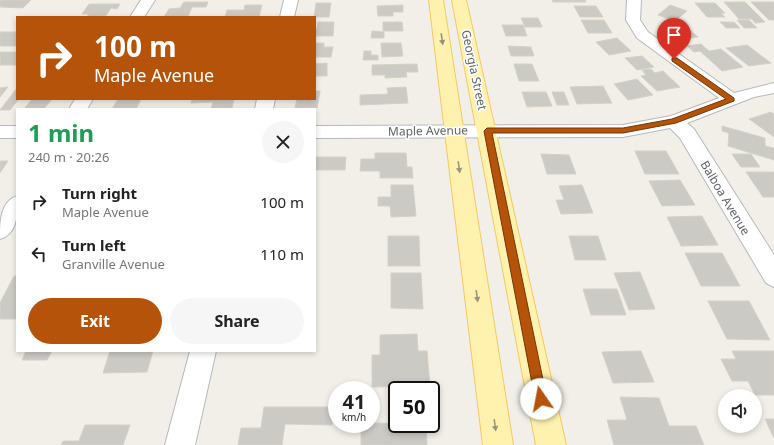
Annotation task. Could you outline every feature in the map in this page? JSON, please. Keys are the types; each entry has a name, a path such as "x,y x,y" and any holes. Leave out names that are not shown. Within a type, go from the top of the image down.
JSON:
{"main road":[{"name":"Georgia Street","path":"436,0 498,445"},
{"name":"Georgia Street","path":"459,0 551,445"}],"street":[{"path":"138,16 148,0"},
{"path":"287,16 291,0"},
{"path":"634,0 633,20 642,35 731,99"},
{"name":"Maple Avenue","path":"316,132 623,131 674,121 731,99 774,88"},
{"name":"Balboa Avenue","path":"674,121 686,134 774,276"},
{"path":"0,132 16,132"},
{"path":"0,230 16,206"},
{"path":"180,445 203,352"}],"building":[{"path":"0,0 31,0 23,8 0,7"},
{"path":"552,0 585,0 586,2 553,2"},
{"path":"184,2 208,2 206,7 192,7 188,16 165,16 169,9 180,8"},
{"path":"724,2 745,2 765,22 755,23 752,19 739,19"},
{"path":"751,2 774,2 774,20 769,20"},
{"path":"316,3 331,3 329,17 314,16"},
{"path":"695,3 715,3 725,13 721,13 725,17 707,17"},
{"path":"89,4 120,4 117,9 111,8 106,16 88,16 89,14 82,14"},
{"path":"245,5 262,5 259,16 225,16 227,10 244,10"},
{"path":"403,5 403,12 393,12 393,16 378,16 377,6"},
{"path":"670,5 687,11 675,21 658,15"},
{"path":"574,6 596,6 603,17 580,17"},
{"path":"521,18 538,18 542,27 525,27"},
{"path":"581,20 604,20 612,33 588,33"},
{"path":"737,20 749,20 757,28 744,28"},
{"path":"318,22 334,22 333,36 316,36"},
{"path":"383,22 402,22 403,31 383,31"},
{"path":"720,22 734,22 740,28 726,28"},
{"path":"502,25 523,25 527,36 506,36"},
{"path":"684,25 698,37 675,40 662,27"},
{"path":"372,31 384,32 384,38 371,38"},
{"path":"0,32 16,32 16,46 0,46"},
{"path":"617,38 631,51 609,55 596,42"},
{"path":"316,43 324,43 324,47 333,47 331,57 316,57"},
{"path":"381,43 401,43 403,56 382,57"},
{"path":"701,44 709,51 721,49 743,67 722,71 700,51 694,52 687,46"},
{"path":"747,45 771,63 749,66 726,48"},
{"path":"508,46 531,47 534,56 511,56"},
{"path":"364,51 371,51 371,55 378,55 378,60 363,60"},
{"path":"0,52 16,52 16,65 0,65"},
{"path":"642,56 654,67 637,70 625,58"},
{"path":"327,63 327,76 316,76 316,64"},
{"path":"417,64 418,72 406,72 407,77 385,78 385,75 372,75 372,65"},
{"path":"514,64 532,64 539,81 519,81"},
{"path":"651,69 655,73 663,71 680,87 657,91 641,76 646,75 642,70"},
{"path":"637,79 653,95 628,100 614,84"},
{"path":"603,86 612,103 577,104 570,87"},
{"path":"8,87 0,97 0,88"},
{"path":"406,87 408,103 360,105 360,95 388,94 387,88"},
{"path":"16,89 16,100 18,100 10,110 0,110"},
{"path":"316,91 320,91 317,108 295,108 297,100 316,100"},
{"path":"522,92 546,92 552,106 527,107"},
{"path":"552,92 564,92 569,105 557,105"},
{"path":"31,100 51,100 45,108 25,108"},
{"path":"117,100 140,100 136,108 113,108"},
{"path":"192,100 234,100 232,108 211,108 213,102 191,103"},
{"path":"771,112 774,114 774,137 749,119"},
{"path":"722,126 765,138 765,146 774,148 774,160 728,146 729,133 722,131"},
{"path":"635,151 666,151 679,174 645,174"},
{"path":"375,153 406,153 407,167 412,167 413,178 380,178 380,171 360,171 361,159 375,159"},
{"path":"541,154 569,155 576,174 547,174"},
{"path":"732,154 751,154 760,167 741,167"},
{"path":"316,157 346,157 345,170 316,170"},
{"path":"0,161 8,161 0,173"},
{"path":"746,172 774,172 774,197 763,197"},
{"path":"680,180 695,205 662,206 649,181"},
{"path":"391,185 413,185 416,216 391,217 390,206 378,206 378,197 391,197"},
{"path":"582,185 593,213 561,214 556,200 564,200 559,186"},
{"path":"702,216 718,245 681,246 667,217"},
{"path":"388,236 419,236 420,266 388,266"},
{"path":"569,236 598,236 606,260 575,260"},
{"path":"685,253 722,253 740,286 701,286"},
{"path":"640,272 655,309 629,310 614,273"},
{"path":"391,273 421,273 423,309 391,308"},
{"path":"14,276 16,276 16,319 0,319 0,303"},
{"path":"583,289 617,289 626,315 591,315"},
{"path":"708,301 749,301 770,340 727,339"},
{"path":"417,334 418,351 427,351 430,381 388,381 388,387 380,387 380,381 372,381 372,355 380,355 380,335"},
{"path":"641,351 654,382 613,383 602,352"},
{"path":"732,351 774,351 774,395 762,395 762,389 752,389 748,381 732,381 721,359 736,359"},
{"path":"26,352 51,352 47,360 22,360"},
{"path":"110,352 153,352 147,372 103,373"},
{"path":"620,397 659,398 669,426 696,426 704,445 614,445 607,420 627,420"},
{"path":"264,407 328,407 328,425 285,424 282,445 238,445 241,428 261,428"},
{"path":"765,419 774,419 774,438"},
{"path":"380,423 388,423 388,433 426,433 427,445 361,445 361,433 380,433"},
{"path":"85,425 130,425 123,445 61,445 63,441 79,441"}],"route":[{"path":"541,399 487,131 623,131 655,126 674,121 731,99 674,59"}]}
